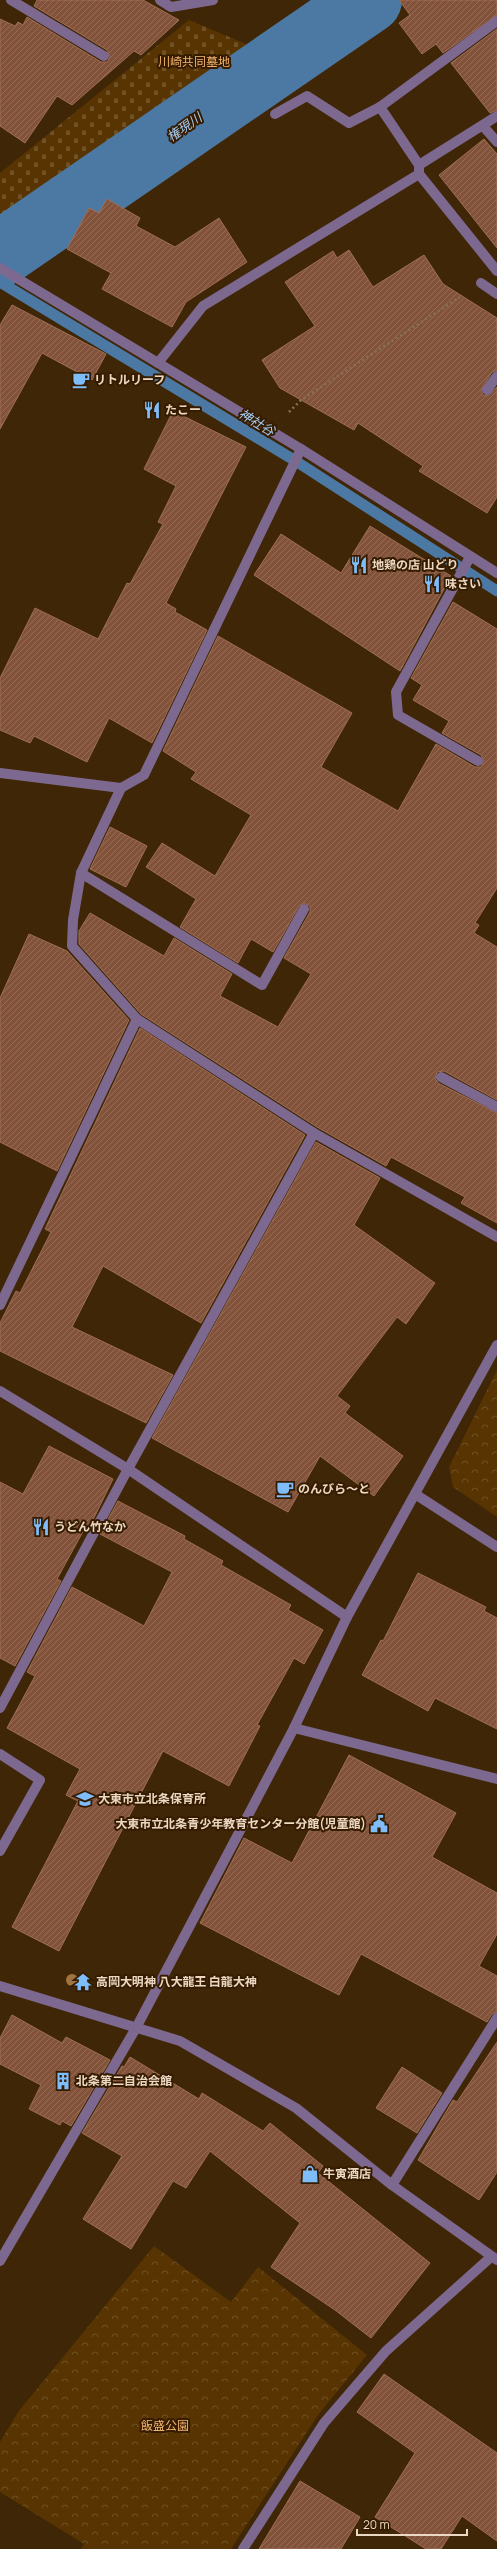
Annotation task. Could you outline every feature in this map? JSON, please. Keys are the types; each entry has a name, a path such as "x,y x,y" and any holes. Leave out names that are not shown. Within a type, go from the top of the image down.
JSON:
{"street":[{"path":"11,0 104,56"},
{"path":"160,0 172,7 213,0"},
{"path":"275,114 307,96 349,123 380,107 497,22"},
{"path":"380,107 419,170 497,271"},
{"path":"158,363 203,306 419,170 497,116"},
{"path":"483,126 497,142"},
{"path":"0,268 271,431 300,451 497,573"},
{"path":"481,283 497,294"},
{"path":"487,390 497,376"},
{"path":"300,451 144,775 121,788 82,873 72,946 137,1019 314,1133 497,1237"},
{"path":"470,557 396,692 398,715 478,762"},
{"path":"0,773 121,788"},
{"path":"82,873 262,985 304,909"},
{"path":"0,1306 137,1019"},
{"path":"440,1077 497,1107"},
{"path":"0,1708 128,1469 314,1133"},
{"path":"0,2261 136,2028 294,1728 347,1617 497,1345"},
{"path":"0,1391 128,1469 347,1617"},
{"path":"415,1494 497,1547"},
{"path":"294,1728 497,1779"},
{"path":"0,1754 40,1780 0,1851"},
{"path":"0,1986 180,2041 296,2108 392,2185 494,2259 386,2352 324,2422 243,2549"},
{"path":"392,2185 497,2018"}],"path":[{"path":"271,431 301,400 481,283"}],"green space":[{"name":"川崎共同墓地","path":"189,20 272,55 0,228 0,173"},
{"path":"497,1370 497,1517 453,1487 449,1467"},
{"name":"飯盛公園","path":"154,2246 231,2302 258,2267 367,2355 318,2415 231,2549 81,2549 84,2544 0,2492 0,2442 18,2412"}],"building":[{"path":"37,0 143,0 179,20 141,55 134,51 72,105 57,96 25,143 0,126 0,19 15,26 18,22 23,25 27,17 101,62 107,62 110,57 107,50 34,6"},
{"path":"399,0 497,0 497,15 443,53 436,44 422,54 399,23 410,15"},
{"path":"497,29 497,110 490,113 451,63"},
{"path":"484,139 497,154 497,248 439,175"},
{"path":"107,199 140,218 136,226 175,247 219,218 247,262 186,302 172,327 102,289 111,273 67,249 89,208 99,213"},
{"path":"349,250 373,287 424,255 443,284 497,318 497,370 492,372 481,390 483,395 487,396 497,387 497,497 487,513 419,471 423,466 358,423 354,430 280,388 262,360 315,326 285,282 333,251 337,258"},
{"path":"12,305 106,354 92,380 42,353 0,429 0,325"},
{"path":"173,411 246,447 166,603 176,609 175,612 207,630 152,743 109,718 87,762 34,736 30,743 0,730 0,678 35,608 98,639 127,583 130,584 163,524 158,522 176,486 144,469"},
{"path":"370,526 451,576 400,671 254,575 281,534 341,573"},
{"path":"453,602 497,629 497,888 475,923 479,925 474,933 497,947 497,1100 444,1071 437,1072 435,1078 438,1083 497,1113 497,1223 461,1203 465,1197 391,1157 386,1166 317,1127 141,1014 79,944 79,931 90,913 164,956 174,938 232,974 220,996 278,1027 311,974 284,958 310,912 310,906 304,903 299,906 273,952 251,939 238,963 180,927 196,899 146,867 162,843 215,876 251,815 191,779 196,772 163,751 218,636 352,713 321,767 398,811 436,744 475,767 481,767 484,761 481,755 442,733 449,721 413,700 422,685 411,678"},
{"path":"110,827 147,846 126,887 90,869"},
{"path":"29,934 67,951 129,1020 57,1171 0,1142 0,998"},
{"path":"140,1028 305,1135 201,1323 103,1266 72,1327 173,1375 146,1423 0,1351 0,1323 16,1291 20,1293 51,1232 45,1229"},
{"path":"316,1142 380,1178 354,1225 435,1283 406,1324 397,1317 337,1396 350,1406 345,1413 403,1456 374,1496 320,1456 288,1512 152,1438"},
{"path":"49,1446 113,1479 89,1528 86,1526 57,1579 61,1581 15,1666 0,1658 0,1482 23,1494"},
{"path":"118,1501 185,1536 184,1539 223,1561 221,1565 291,1605 288,1610 323,1630 304,1664 294,1658 257,1725 260,1726 229,1786 163,1751 59,1951 12,1927 78,1801 66,1795 80,1769 7,1728 35,1676 27,1672 72,1587 144,1626 172,1572 100,1534"},
{"path":"418,1573 486,1607 484,1611 497,1618 497,1729 435,1698 428,1711 362,1675 381,1640 383,1641"},
{"path":"349,1755 456,1813 432,1857 497,1893 497,1934 479,1966 497,1976 497,2012 492,2014 487,2022 361,1954 339,1995 200,1923 244,1838 292,1863"},
{"path":"12,2015 62,2043 66,2037 110,2060 71,2126 62,2121 60,2125 29,2109 41,2085 0,2064 0,2038"},
{"path":"497,2042 497,2172 479,2200 418,2160 453,2100 457,2102"},
{"path":"130,2057 199,2099 202,2093 263,2131 270,2123 323,2166 318,2173 430,2263 371,2338 335,2310 271,2267 300,2223 210,2151 186,2188 173,2181 131,2249 83,2219 122,2156 82,2133 122,2066 124,2067"},
{"path":"402,2067 442,2093 417,2133 376,2108"},
{"path":"384,2374 497,2453 497,2541 462,2516 441,2549 426,2549 375,2517 415,2453 357,2412"},
{"path":"300,2481 360,2517 341,2549 259,2549"}],"waterway":[{"name":"権現川","path":"0,254 369,0"},
{"name":"神社谷","path":"0,282 294,460 497,591"}],"place":[{"name":"リトルリーフ","path":"81,380"},
{"name":"たこー","path":"152,410"},
{"name":"地鶏の店 山どり","path":"359,565"},
{"name":"味さい","path":"432,584"},
{"name":"のんびら～と","path":"285,1489"},
{"name":"うどん竹なか","path":"41,1527"},
{"name":"大東市立北条保育所","path":"85,1799"},
{"name":"大東市立北条青少年教育センター分館(児童館)","path":"379,1824"},
{"name":"高岡大明神 八大龍王 白龍大神","path":"83,1982"},
{"name":"北条第二自治会館","path":"63,2081"},
{"name":"牛寅酒店","path":"310,2174"}]}
